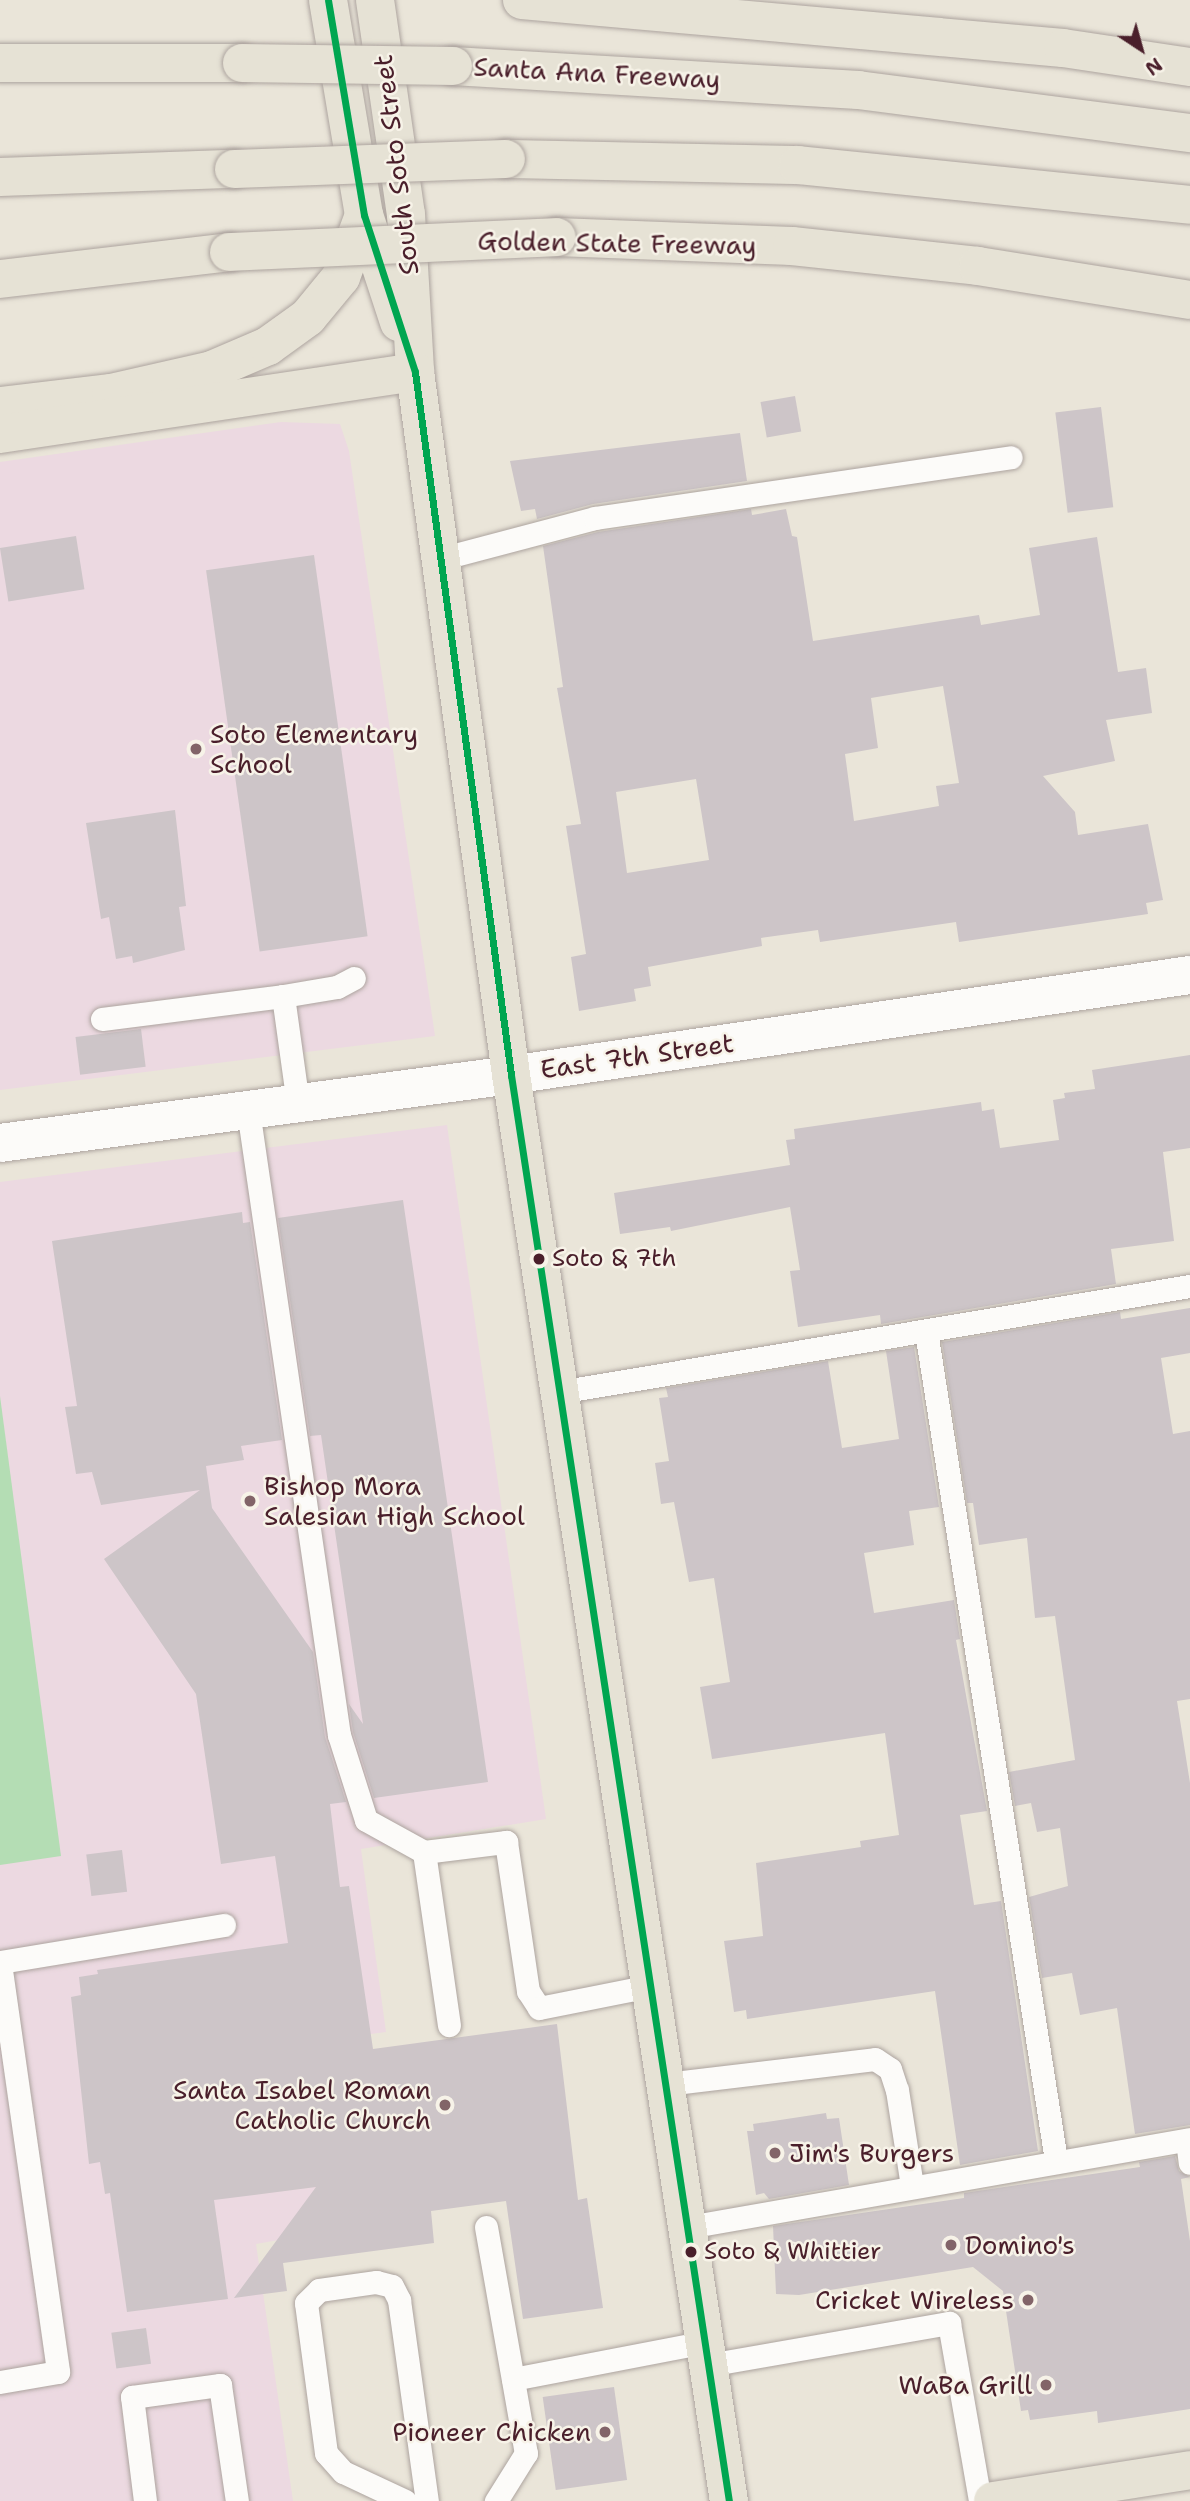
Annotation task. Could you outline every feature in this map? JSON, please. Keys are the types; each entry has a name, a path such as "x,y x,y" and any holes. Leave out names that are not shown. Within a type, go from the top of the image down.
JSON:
{"main road":[{"name":"South Soto Street","path":"328,0 364,215 415,372"},
{"name":"South Soto Street","path":"375,0 406,214 415,372 510,1075 729,2501"},
{"path":"522,0 1063,48 1190,67"},
{"name":"Santa Ana Freeway","path":"0,63 453,66 858,90 1190,133"},
{"path":"0,177 506,159 798,165 1190,205"},
{"path":"0,168 234,169"},
{"path":"0,406 111,393 212,370 268,346 308,317 341,276 364,215"},
{"name":"Golden State Freeway","path":"0,279 229,252 557,237 792,246 978,266 1190,300"},
{"path":"0,434 415,372"},
{"path":"993,2501 1190,2470"}],"street":[{"name":"East 7th Street","path":"0,1143 510,1075 1190,975"}],"lane":[{"path":"440,559 596,518 1011,457"},
{"path":"102,1019 283,996 337,987 354,978"},
{"path":"283,996 298,1104"},
{"path":"248,1110 339,1735 366,1820 424,1852 506,1842 528,1991 539,2008 650,1986"},
{"path":"559,1392 1190,1286"},
{"path":"926,1331 1056,2160"},
{"path":"424,1852 449,2025"},
{"path":"0,2382 58,2372 0,1963 224,1926"},
{"path":"666,2084 875,2059 890,2069 897,2090 912,2186"},
{"path":"688,2227 1056,2160 1188,2139 1190,2164"},
{"path":"486,2227 526,2454 496,2501"},
{"path":"405,2501 344,2472 326,2453 306,2303 319,2290 376,2282 392,2286 400,2309 427,2501"},
{"path":"513,2379 949,2323 980,2501"},
{"path":"145,2501 132,2397 220,2385 237,2501"}],"shaded area":[{"name":"Soto Elementary School","path":"281,422 340,424 349,451 435,1036 0,1090 0,462"},
{"name":"Bishop Mora Salesian High School","path":"447,1125 546,1819 361,1849 386,2032 310,2042 335,2230 256,2244 293,2501 0,2501 0,1182"}],"green space":[{"path":"0,1396 61,1856 0,1865"}],"building":[{"path":"795,396 801,431 767,438 761,402"},
{"path":"1101,407 1113,507 1068,513 1055,413"},
{"path":"740,433 747,481 593,504 537,519 535,509 521,511 510,461"},
{"path":"751,509 752,515 786,509 792,536 797,537 813,641 979,615 981,625 1040,615 1029,548 1097,537 1118,672 1146,668 1152,713 1106,720 1115,761 1043,776 1075,812 1078,835 1148,824 1163,900 1146,903 1148,914 959,942 956,922 820,942 818,930 761,938 762,946 648,967 651,986 634,989 636,1001 579,1011 571,957 586,954 566,826 581,824 557,688 563,687 543,546 598,532","holes":["943,686 959,783 936,786 939,806 854,821 845,754 878,748 871,698","696,779 709,860 627,873 616,792"]},
{"path":"76,536 84,589 8,601 0,548"},
{"path":"314,555 368,936 260,951 206,570"},
{"path":"175,810 186,906 179,907 185,950 133,963 132,956 116,959 109,917 101,919 86,823"},
{"path":"141,1029 146,1067 80,1075 75,1037"},
{"path":"1190,1055 1190,1148 1163,1152 1174,1241 1111,1249 1116,1284 881,1324 880,1315 798,1327 790,1271 800,1270 790,1207 671,1231 670,1227 620,1234 614,1193 790,1165 786,1140 795,1139 794,1129 981,1102 982,1111 994,1109 1000,1148 1059,1140 1053,1100 1065,1098 1064,1093 1095,1089 1092,1070"},
{"path":"403,1200 488,1782 374,1798 353,1732 349,1704 363,1724 321,1435 310,1436 278,1218"},
{"path":"242,1212 243,1223 250,1222 282,1440 241,1446 244,1460 206,1466 212,1508 313,1652 325,1737 346,1802 330,1804 340,1887 349,1886 373,2049 557,2024 578,2200 587,2198 603,2308 523,2319 506,2201 431,2211 434,2243 283,2263 287,2291 234,2298 316,2187 214,2200 228,2299 127,2312 110,2193 105,2194 100,2162 89,2164 71,1997 81,1995 79,1977 98,1974 97,1970 288,1943 275,1856 221,1864 196,1694 104,1559 200,1490 101,1505 92,1472 76,1474 65,1407 77,1406 52,1241"},
{"path":"1190,1308 1190,1353 1161,1358 1173,1434 1190,1431 1190,1699 1177,1701 1190,1783 1190,2125 1135,2134 1117,2008 1080,2015 1072,1973 1042,1978 1029,1897 1068,1886 1060,1828 1037,1832 1031,1803 1015,1806 1009,1772 1075,1760 1055,1616 1035,1618 1027,1538 979,1545 973,1503 967,1503 942,1342 1120,1312 1121,1319"},
{"path":"914,1347 939,1507 909,1511 914,1545 864,1553 874,1613 954,1600 960,1639 956,1640 987,1811 960,1815 974,1905 1001,1901 1038,2151 960,2165 935,1991 747,2019 746,2010 734,2012 724,1941 763,1936 756,1863 861,1847 860,1841 899,1835 885,1733 712,1759 700,1687 730,1682 714,1578 689,1582 674,1502 661,1504 655,1463 669,1461 659,1398 668,1397 666,1388 828,1361 842,1448 899,1439 886,1351"},
{"path":"122,1850 127,1892 91,1896 86,1854"},
{"path":"826,2113 827,2119 839,2118 849,2185 769,2199 764,2193 756,2195 747,2131 754,2131 753,2124"},
{"path":"1175,2156 1179,2171 1190,2177 1181,2179 1190,2241 1190,2409 1098,2423 1097,2411 1030,2420 1028,2410 1021,2411 1003,2291 973,2267 799,2295 776,2294 773,2226 964,2198 964,2193 1140,2167 1139,2162"},
{"path":"146,2328 151,2364 116,2369 111,2333"},
{"path":"614,2387 627,2480 556,2490 543,2397"}],"transit line":[{"path":"328,0 364,215 415,372 511,1075 729,2501"}],"place":[{"name":"Soto Elementary School","path":"196,749"},
{"name":"Soto & 7th","path":"539,1259"},
{"name":"Bishop Mora Salesian High School","path":"250,1501"},
{"name":"Santa Isabel Roman Catholic Church","path":"445,2105"},
{"name":"Jim's Burgers","path":"775,2153"},
{"name":"Domino's","path":"951,2245"},
{"name":"Soto & Whittier","path":"691,2252"},
{"name":"Cricket Wireless","path":"1028,2300"},
{"name":"WaBa Grill","path":"1046,2385"},
{"name":"Pioneer Chicken","path":"605,2432"}]}
